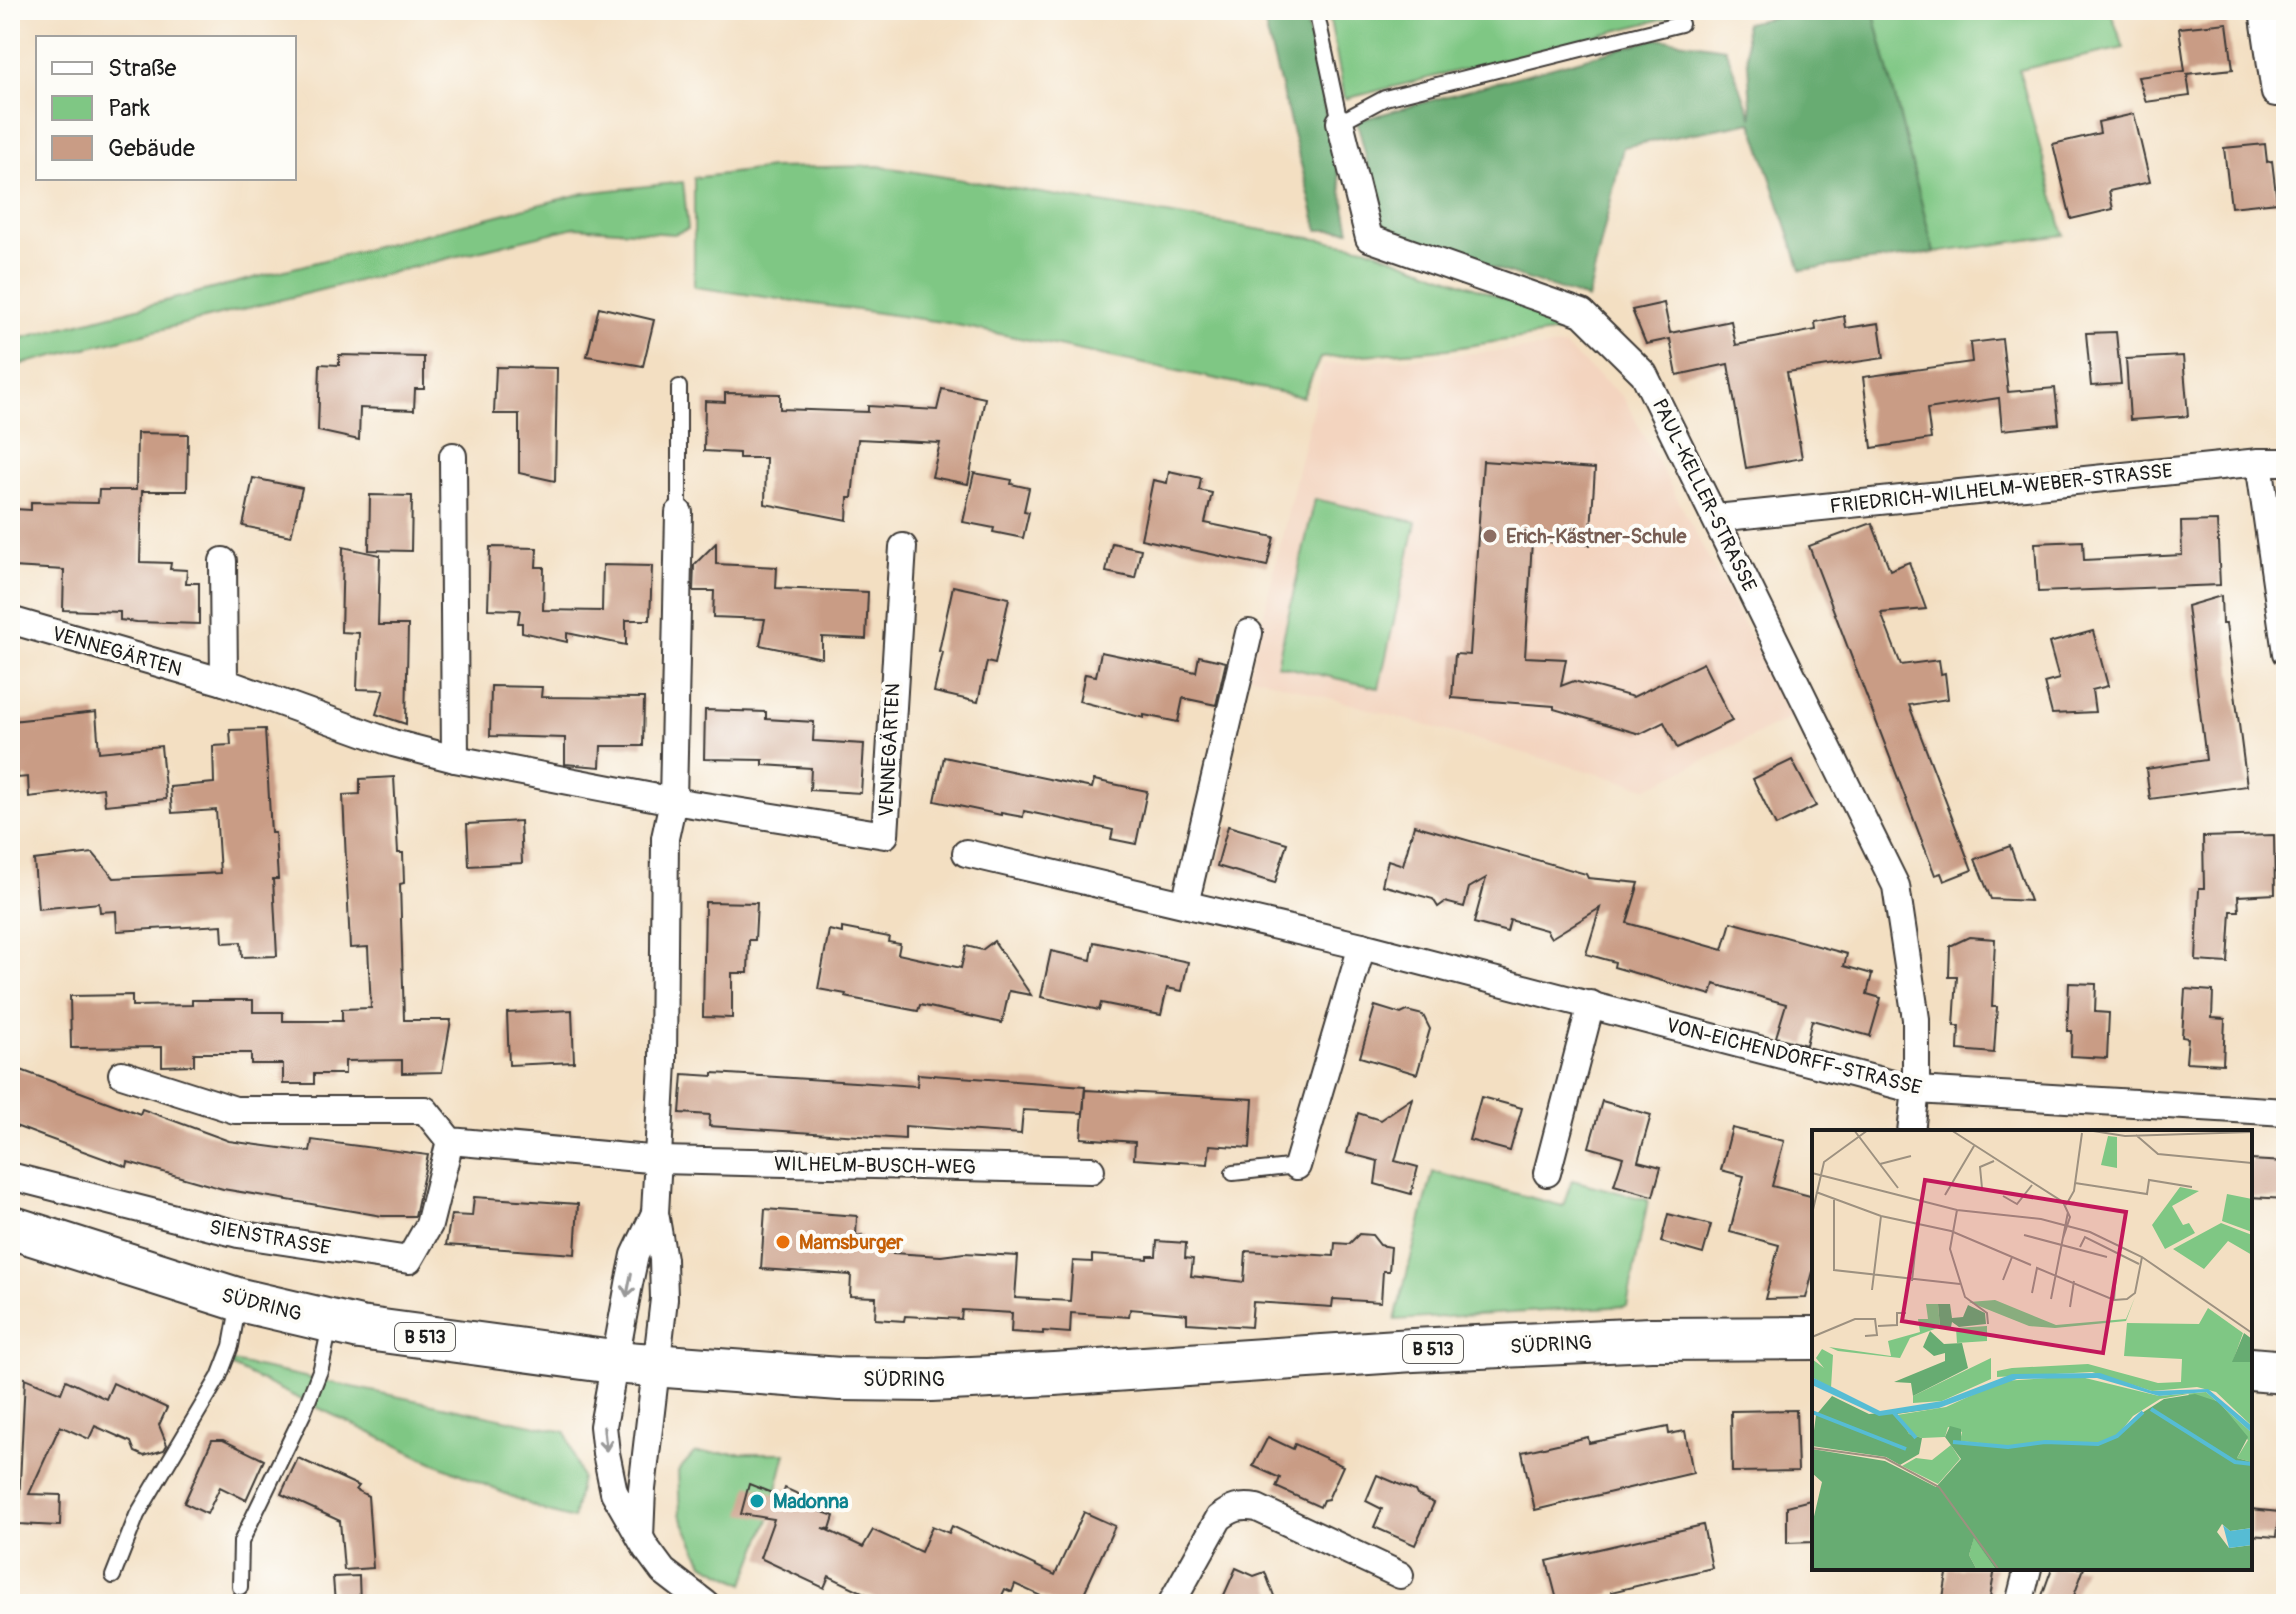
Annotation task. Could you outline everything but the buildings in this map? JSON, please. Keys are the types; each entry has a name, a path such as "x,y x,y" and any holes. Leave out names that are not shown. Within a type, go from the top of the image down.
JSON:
{"main road":[{"name":"SÜDRING","path":"10,1227 240,1300 360,1328 613,1362 840,1379 931,1380 1054,1374 1413,1350 1651,1339 1812,1338"},
{"path":"2252,1369 2286,1372"}],"street":[{"path":"2263,10 2275,93 2286,92"},
{"name":"PAUL-KELLER-STRASSE","path":"1340,122 1369,238 1582,313 1644,374 1896,886 1916,1019 1916,1090 1911,1130"},
{"path":"453,456 455,759"},
{"path":"2259,462 2286,653"},
{"name":"FRIEDRICH-WILHELM-WEBER-STRASSE","path":"1716,518 2259,462 2286,462"},
{"path":"640,1537 642,1489 664,1299 663,1259 655,1213 663,1062 665,838 673,801 679,513"},
{"name":"VENNEGÄRTEN","path":"10,620 224,682 393,743 455,759 673,801 885,835 903,547"},
{"path":"223,561 224,682"},
{"path":"1185,904 1249,633"},
{"name":"VON-EICHENDORFF-STRASSE","path":"966,853 1362,946 1916,1090 2286,1112"},
{"path":"1297,1166 1362,946"},
{"path":"1547,1173 1591,1004"},
{"path":"122,1074 235,1110 425,1110 450,1141 660,1160"},
{"name":"SIENSTRASSE","path":"10,1176 238,1234 409,1260 429,1225 450,1141"},
{"name":"WILHELM-BUSCH-WEG","path":"660,1160 1091,1170"},
{"path":"655,1213 635,1255 613,1362 603,1426 606,1453 614,1492 675,1595 706,1604"},
{"path":"1171,1604 1219,1518 1229,1510 1242,1506 1257,1508 1400,1575"},
{"path":"2019,1604 2028,1570"}],"lane":[{"name":"PAUL-KELLER-STRASSE","path":"1316,10 1340,122"},
{"path":"1340,122 1385,98 1681,24"},
{"path":"679,387 679,513"},
{"path":"1233,1173 1297,1166"},
{"path":"113,1576 137,1515 219,1377 231,1346 240,1300"},
{"path":"240,1587 241,1542 321,1368 331,1321"}],"shaded area":[{"name":"Erich-Kästner-Schule","path":"1564,346 1624,398 1793,717 1647,788 1249,675 1323,365"}],"green space":[{"path":"1261,10 1304,10 1350,230 1318,230"},
{"path":"1328,10 1682,10 1683,14 1345,99"},
{"path":"1809,10 1873,10 1934,253 1801,270 1752,122 1623,147 1588,299 1385,233 1357,121 1658,38 1725,48 1752,118 1745,23"},
{"path":"1873,10 2110,10 2124,48 2019,70 2064,235 1934,253"},
{"path":"879,166 1365,247 1585,328 1448,349 1320,358 1303,397 942,322 694,287 694,178 771,168"},
{"path":"683,182 688,229 674,234 575,227 10,367 10,341 584,193"},
{"path":"1315,499 1416,522 1379,688 1277,665"},
{"path":"1433,1172 1563,1206 1572,1180 1648,1200 1627,1306 1395,1320"},
{"path":"214,1358 566,1432 581,1478 573,1519 545,1511 421,1457"},
{"path":"694,1453 786,1453 770,1517 744,1584 703,1563 680,1514 678,1471"}],"place":[{"name":"Erich-Kästner-Schule","path":"1490,536"},
{"name":"Mamsburger","path":"783,1242"},
{"name":"Madonna","path":"757,1501"}]}
